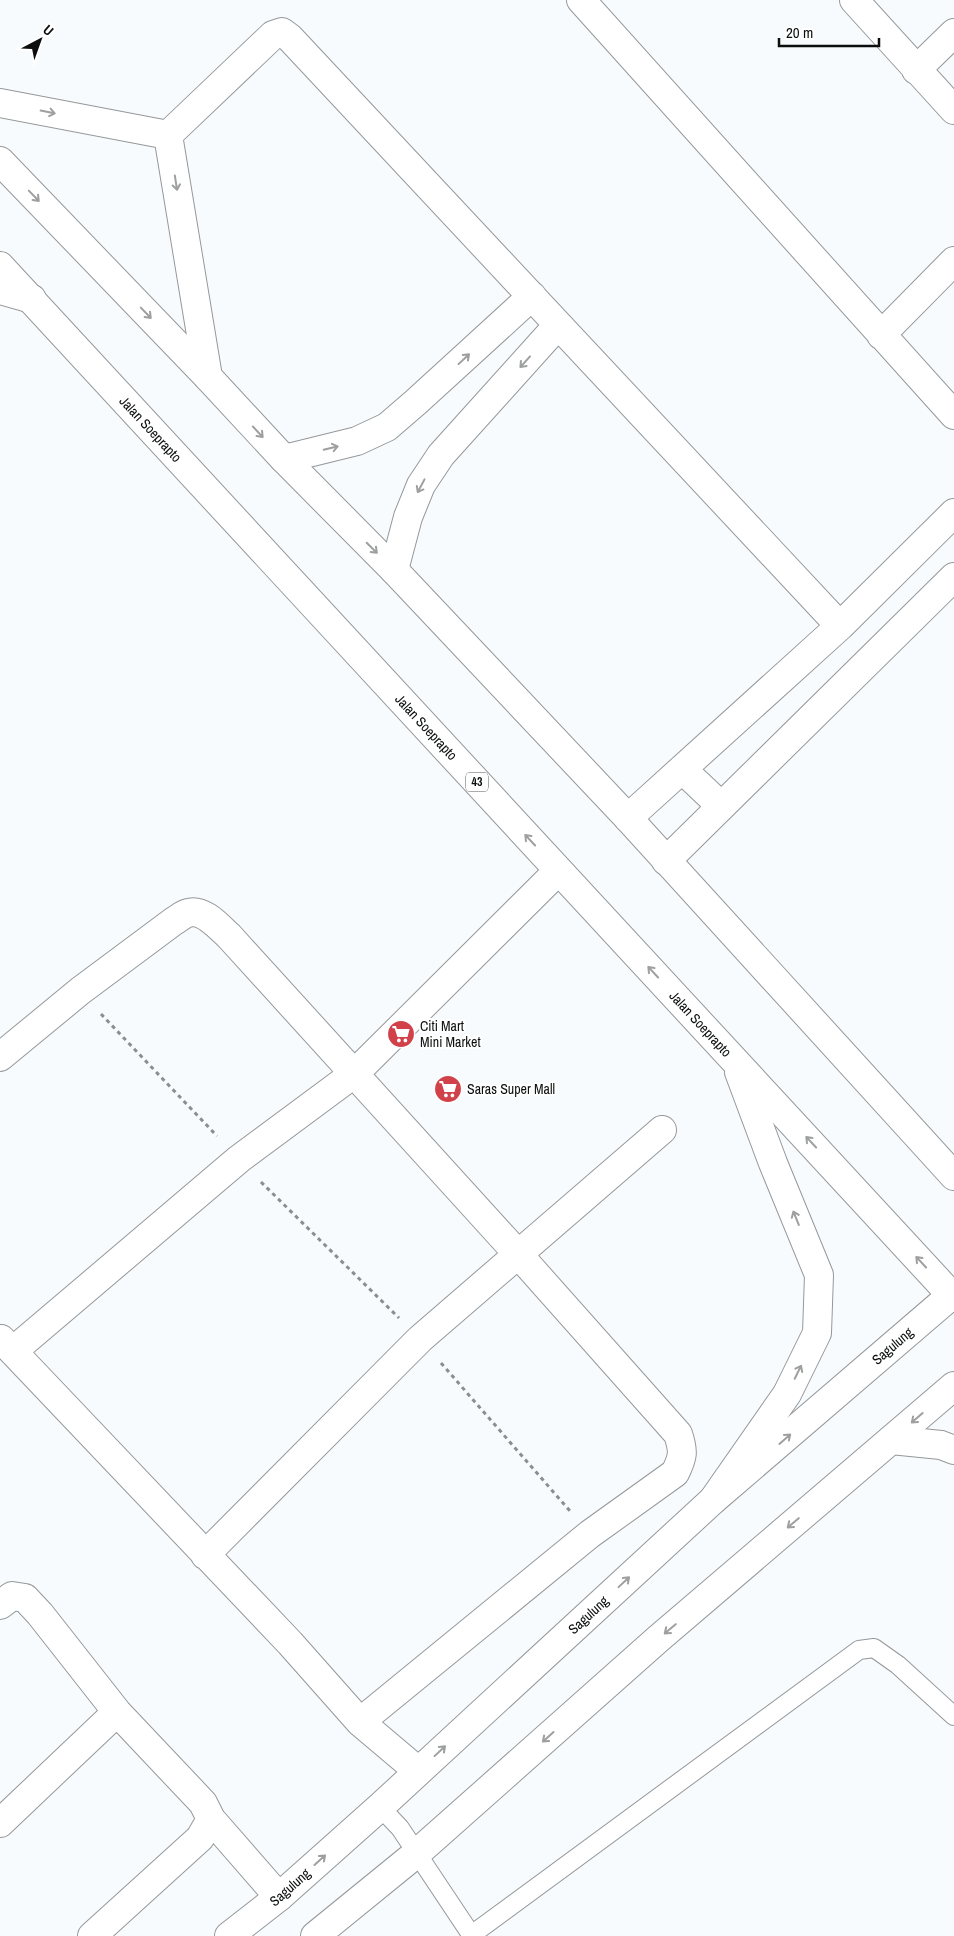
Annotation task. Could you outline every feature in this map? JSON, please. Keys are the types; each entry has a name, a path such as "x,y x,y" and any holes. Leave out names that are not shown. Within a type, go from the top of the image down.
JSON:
{"main road":[{"path":"581,0 954,415"},
{"path":"854,0 954,110"},
{"path":"168,135 273,35 282,32 297,45 840,626"},
{"path":"916,70 954,33"},
{"path":"0,103 168,135"},
{"path":"168,135 208,377"},
{"path":"0,161 208,377 284,459 394,570 628,818 954,1176"},
{"path":"881,335 954,261"},
{"name":"Jalan Soeprapto","path":"0,266 558,871 953,1295"},
{"path":"0,290 32,299"},
{"path":"284,459 357,441 387,427 532,296"},
{"path":"394,570 408,517 421,485 441,456 558,325"},
{"path":"628,818 840,626 954,513"},
{"path":"666,861 954,577"},
{"path":"682,769 722,806"},
{"path":"418,1772 360,1722 290,1643 6,1345 239,1160 355,1073 558,871"},
{"path":"0,1057 80,991 174,921 188,912 199,912 209,918 229,936 355,1073 678,1434 683,1449 682,1460 675,1473 590,1534 360,1722"},
{"path":"713,1500 787,1394 817,1333 819,1275 773,1163 734,1060"},
{"path":"205,1555 420,1339 662,1130"},
{"name":"Sagulung","path":"229,1936 280,1897 380,1807 713,1500 953,1295"},
{"path":"315,1936 417,1853 658,1639 954,1386"},
{"path":"891,1440 941,1445 954,1450"},
{"path":"0,1605 12,1596 25,1598 40,1614 117,1712 203,1803 212,1819 280,1897"},
{"path":"0,1823 117,1712"},
{"path":"92,1936 200,1838 212,1819"}],"lane":[{"path":"380,1807 400,1828 471,1935 859,1650 874,1648 882,1653 898,1665 954,1716"}],"path":[{"path":"80,991 239,1160 420,1339 590,1534"}],"place":[{"name":"Citi Mart Mini Market","path":"401,1034"},
{"name":"Saras Super Mall","path":"448,1089"}]}
